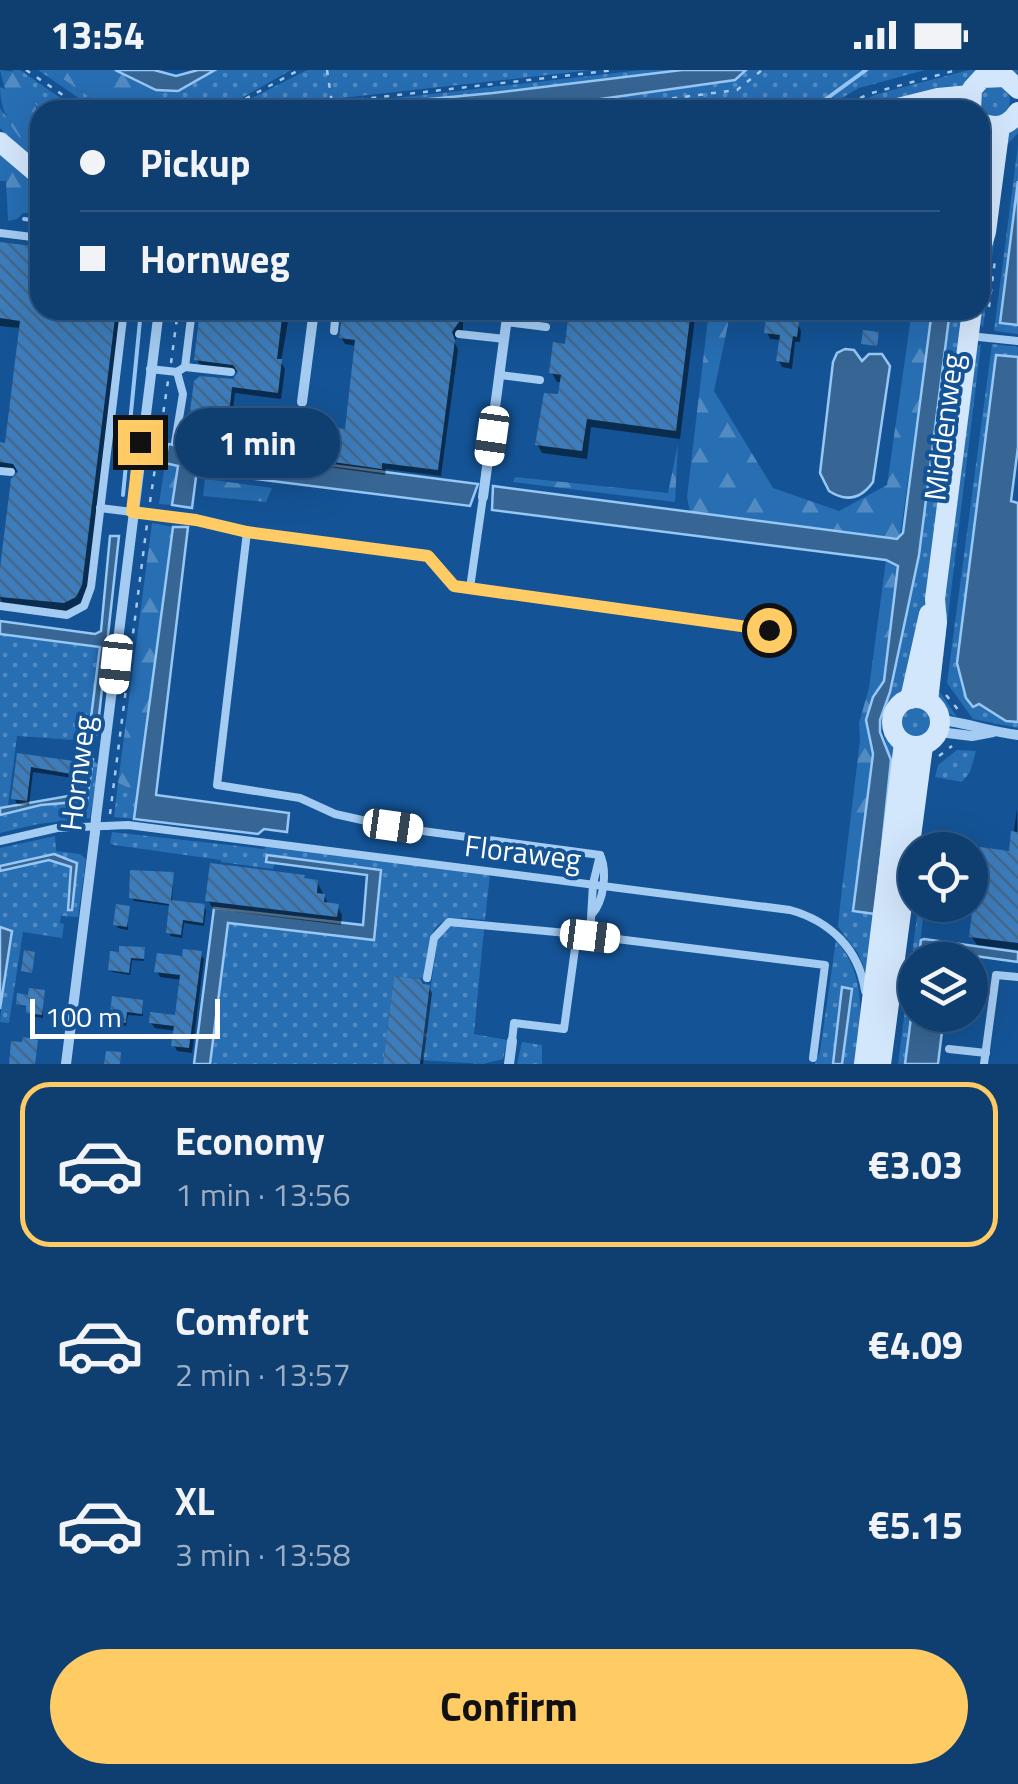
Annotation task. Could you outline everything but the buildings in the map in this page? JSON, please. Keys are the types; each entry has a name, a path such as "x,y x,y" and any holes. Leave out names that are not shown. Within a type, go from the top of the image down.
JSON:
{"street":[{"path":"978,100 976,83 990,75 1016,82"},
{"path":"990,116 1012,120 1018,112"},
{"path":"0,142 30,168"},
{"name":"Hornweg","path":"66,1064 157,320"},
{"path":"302,402 313,320"},
{"path":"483,497 507,320"},
{"name":"Middenweg","path":"933,732 895,734 892,722 899,705 927,697 920,644 935,599 977,336 974,320"},
{"path":"881,1064 937,709 927,697"},
{"path":"933,732 972,736 994,732"},
{"path":"933,732 1018,735"},
{"path":"862,1064 933,732"},
{"path":"509,1064 512,1041"}],"lane":[{"path":"0,233 30,237"},
{"path":"0,606 67,615 84,606 91,587 123,320"},
{"path":"175,443 183,394 177,370 190,320"},
{"path":"334,330 335,320"},
{"path":"524,320 546,327"},
{"path":"460,334 505,339"},
{"path":"977,336 1018,341"},
{"path":"150,369 231,372"},
{"path":"500,375 540,380"},
{"path":"0,471 11,472"},
{"path":"470,588 483,497"},
{"path":"100,508 428,556 454,586 769,630"},
{"path":"247,532 216,785 300,798 336,814 393,826 600,855 604,867 590,936"},
{"name":"Floraweg","path":"0,841 75,826 128,824 790,910 827,926 851,950 863,977 866,999 862,1064"},
{"path":"427,978 434,938 449,922 825,965 813,1058"},
{"path":"512,1041 514,1023 564,1029 577,934"},
{"path":"984,1064 996,974 1018,977"},
{"path":"950,1049 986,1053"}],"path":[{"path":"26,70 70,100"},
{"path":"244,100 299,70"},
{"path":"328,70 332,100"},
{"path":"365,100 615,70"},
{"path":"660,100 737,90 762,70"},
{"path":"856,100 956,70"},
{"name":"Hornweg","path":"107,832 148,513 177,370 178,320"},
{"name":"Middenweg","path":"977,336 979,320"},
{"path":"927,697 960,712 933,732"}],"green space":[{"path":"0,70 16,72 32,100 30,147 7,117 0,87 5,89"},
{"path":"12,70 20,70 64,100 32,100"},
{"path":"38,70 49,70 95,100 82,100"},
{"path":"49,70 115,70 156,90 150,100 95,100"},
{"path":"215,70 291,70 238,100 150,100 156,90 178,91"},
{"path":"307,70 592,70 324,100 250,99"},
{"path":"641,70 682,70 493,93 379,100"},
{"path":"746,70 925,70 859,88 839,100 593,100 734,80"},
{"path":"969,70 1018,70 909,100 864,100"},
{"path":"989,87 1001,87 1009,95 1009,107 1001,115 990,115 990,100 980,100"},
{"path":"0,108 30,146 30,158 16,147 0,128"},
{"path":"1018,121 1018,133 1006,146 990,273 990,230 1002,140"},
{"path":"1018,145 1018,181 1000,323 1018,325 1018,334 994,331"},
{"path":"0,154 30,176 30,213 8,221 6,181 0,181"},
{"path":"708,320 729,320 714,391 773,488 839,511 887,485 911,320 931,320 900,537 892,540 690,512 687,497"},
{"path":"949,320 966,320 934,567 905,693 892,705 887,718 896,747 868,979 858,953 838,927 840,906 853,911 887,746 880,720 890,692 919,555"},
{"path":"981,344 939,691 957,717 941,705 934,686 977,346"},
{"path":"992,344 1018,347 1018,357 995,355 957,663 966,698 1006,721 1018,722 1018,728 973,719 947,683"},
{"path":"678,444 675,502 513,482 515,477 668,493"},
{"path":"165,463 178,465 172,505 159,504"},
{"path":"205,479 272,488 266,502 203,496"},
{"path":"152,523 173,527 138,792 118,783"},
{"path":"886,560 899,568 884,681 869,707 868,736 873,754 853,911 840,906 859,723 869,688"},
{"path":"0,634 100,647 88,741 17,736 8,806 0,808"},
{"path":"916,706 927,711 932,722 927,733 916,738 905,733 900,722 905,711"},
{"path":"957,750 976,751 970,772 962,782 935,777 938,765"},
{"path":"93,759 98,765 90,818 0,833 0,816 87,801"},
{"path":"118,783 138,792 134,819 114,817"},
{"path":"112,832 264,849 267,846 490,874 485,920 442,922 431,937 424,979 394,976 383,1064 210,1064 228,923 373,940 382,870 278,857 269,862 274,863 273,869 221,862 114,845 110,843"},
{"path":"55,836 56,851 80,854 86,859 78,917 61,916 62,938 23,932 9,1023 0,1022 9,929 0,927 0,871 49,860 72,867 68,909 72,910 77,865 70,858 43,855 0,866 0,848"},
{"path":"916,922 922,922 920,942 914,942"},
{"path":"456,924 484,929 474,1034 507,1040 503,1059 483,1064 420,1060 438,937"},
{"path":"836,940 858,984 860,1014 855,1064 842,1064 852,989 842,988 833,1064 815,1064 820,1051"},
{"path":"902,1032 909,1032 905,1064 898,1064"},
{"path":"522,1042 542,1045 542,1064 517,1064"}],"shaded area":[{"path":"115,70 154,70 176,76 215,70 178,91 156,90"},
{"path":"682,70 746,70 735,80 594,100 419,100"},
{"path":"1018,181 1018,325 1000,323"},
{"path":"931,320 949,320 919,555 890,692 880,720 880,732 891,760 875,914 853,911 873,754 866,720 873,697 884,681 898,566 886,560 492,510 493,486 897,539 903,533"},
{"path":"854,350 862,361 869,354 882,354 890,366 873,482 858,495 847,497 829,491 820,473 833,362 837,353"},
{"path":"996,355 1018,357 1018,447 1011,501 1018,503 1018,722 1006,721 979,704 973,707 966,698 957,663"},
{"path":"168,444 478,484 470,506 200,472 192,508 172,505 178,466 165,463"},
{"path":"173,527 188,527 156,795 289,813 287,832 264,829 258,834 134,819"},
{"path":"110,536 119,536 97,734 88,741 100,647 0,634 0,621 95,634 101,631"},
{"path":"88,754 93,759 87,801 41,805 0,815 0,808 80,794"},
{"path":"54,854 77,863 72,910 68,910 71,867 49,860 0,871 0,866"},
{"path":"267,855 381,870 374,940 228,923 210,1064 194,1064 214,908 363,925 367,875 266,862"},
{"path":"0,927 12,931 0,1009"},
{"path":"988,948 1018,952 1018,962 988,958"},
{"path":"842,987 852,989 842,1064 833,1064"},
{"path":"909,1032 942,1032 938,1064 905,1064"}],"waterway":[{"path":"825,100 866,70"},
{"path":"24,219 30,220"},
{"path":"123,495 140,320"}],"route":[{"path":"140,442 132,512 428,556 454,586 769,630"}]}
